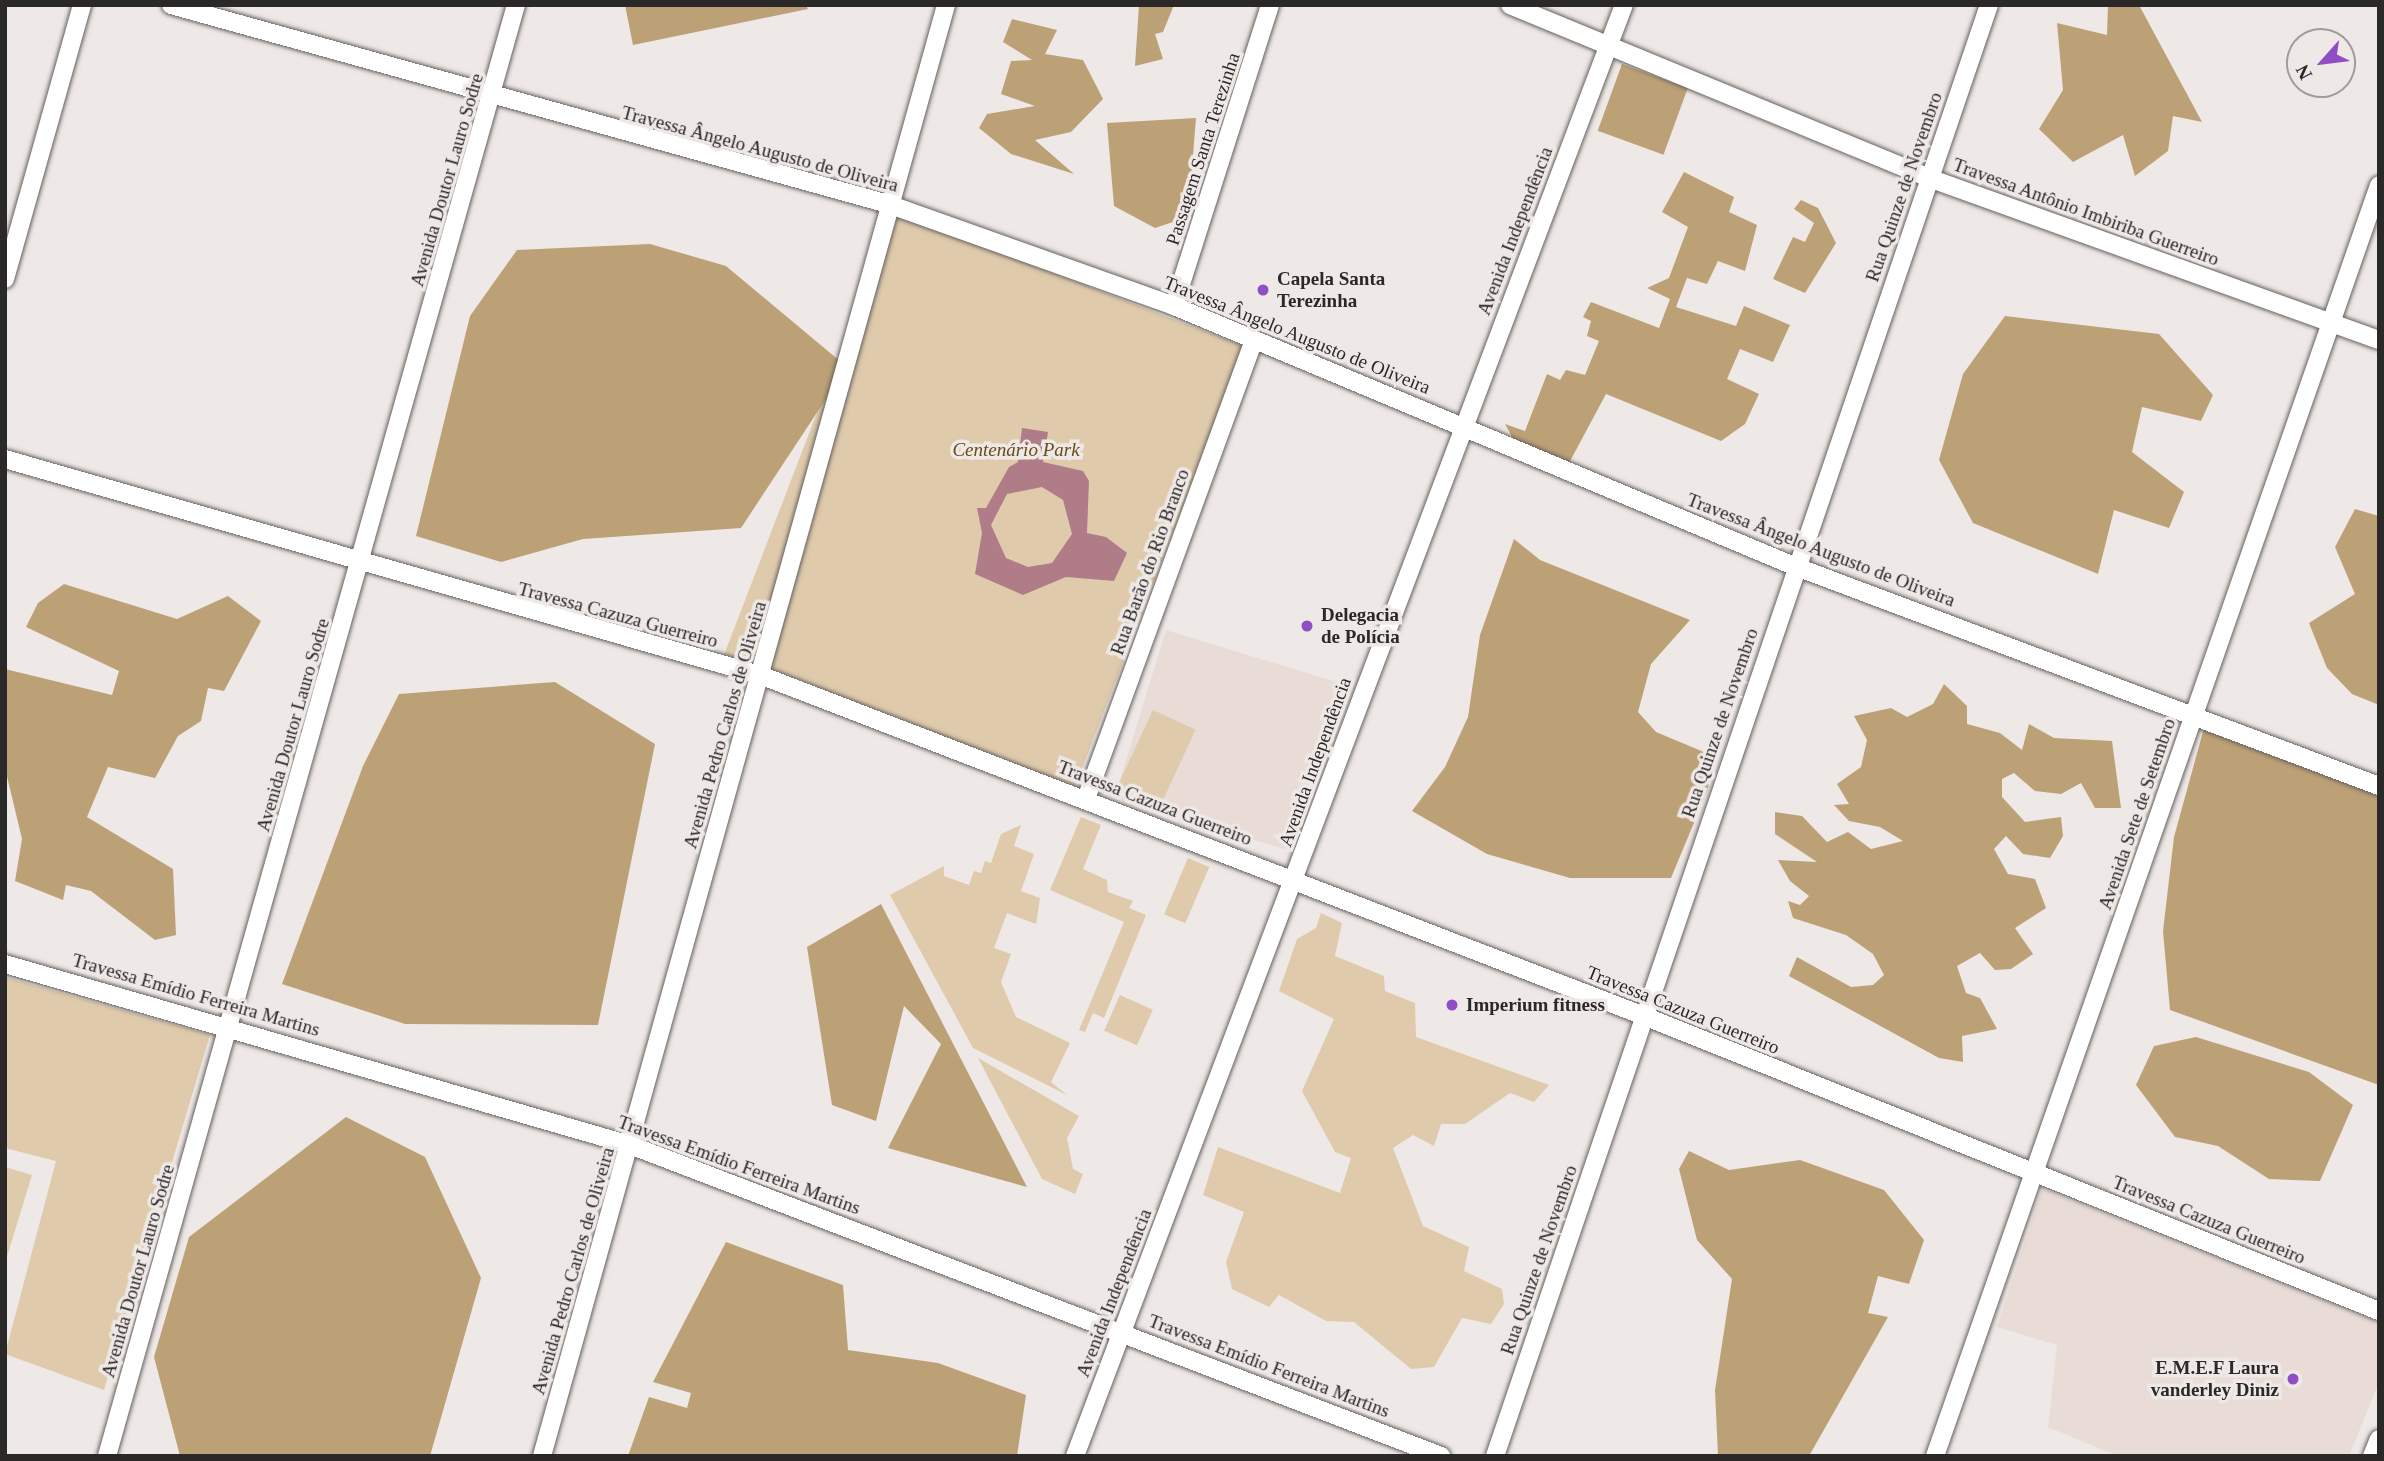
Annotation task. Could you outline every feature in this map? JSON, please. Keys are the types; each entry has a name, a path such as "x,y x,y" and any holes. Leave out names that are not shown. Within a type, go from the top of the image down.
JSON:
{"street":[{"path":"5,279 82,5"},
{"name":"Travessa Ângelo Augusto de Oliveira","path":"171,5 492,98 888,204 1174,306 1794,566 2194,713 2379,786"},
{"name":"Avenida Doutor Lauro Sodre","path":"107,1456 492,98 516,5"},
{"name":"Avenida Pedro Carlos de Oliveira","path":"542,1456 888,204 946,5"},
{"name":"Passagem Santa Terezinha","path":"1174,306 1270,5"},
{"name":"Travessa Antônio Imbiriba Guerreiro","path":"1510,5 1929,178 2379,340"},
{"name":"Avenida Independência","path":"1075,1456 1462,426 1624,5"},
{"name":"Rua Quinze de Novembro","path":"1495,1456 1794,566 1989,5"},
{"name":"Avenida Sete de Setembro","path":"1935,1456 2379,185"},
{"name":"Rua Barão do Rio Branco","path":"1086,799 1254,341"},
{"name":"Travessa Cazuza Guerreiro","path":"5,459 360,566 760,675 1644,1016 2379,1311"},
{"name":"Travessa Emídio Ferreira Martins","path":"5,964 230,1025 630,1145 1122,1331 1441,1456"},
{"path":"2372,1456 2379,1439"}],"shaded area":[{"path":"625,5 806,5 808,9 633,45"},
{"path":"1139,5 1174,5 1163,32 1155,34 1163,59 1135,66"},
{"path":"2108,5 2139,5 2202,122 2173,116 2168,151 2135,176 2123,135 2073,162 2039,129 2063,90 2057,23 2107,35"},
{"path":"1012,19 1057,30 1045,54 1083,60 1103,99 1071,132 1035,140 1074,174 1011,154 979,128 987,114 1035,106 1001,94 1011,61 1032,60 1003,42"},
{"path":"1622,64 1688,88 1663,155 1598,131"},
{"path":"1196,118 1188,217 1155,228 1114,206 1107,123"},
{"path":"1684,172 1734,197 1729,212 1757,225 1745,271 1718,261 1707,284 1687,278 1676,307 1736,326 1744,306 1790,325 1773,362 1740,349 1727,379 1759,394 1745,424 1721,441 1606,394 1569,463 1516,444 1505,424 1525,431 1547,374 1560,380 1566,370 1585,375 1599,341 1587,336 1591,321 1583,317 1591,302 1659,328 1670,299 1647,288 1669,278 1688,227 1662,212"},
{"path":"1801,200 1818,208 1836,243 1805,293 1773,279 1793,237 1805,242 1814,223 1794,209"},
{"path":"650,244 726,266 847,367 741,528 583,539 501,562 416,536 470,316 517,250"},
{"path":"2005,316 2159,334 2213,395 2201,421 2142,407 2132,452 2184,492 2169,528 2114,510 2098,574 1973,523 1939,460 1963,374"},
{"path":"1022,428 1048,432 1043,462 1083,471 1089,481 1087,533 1106,537 1127,553 1114,581 1066,577 1023,595 975,574 982,533 977,508 986,508 1009,467 1018,462","holes":["1042,487 1063,500 1072,534 1052,563 1028,567 1006,558 991,525 1007,494"]},
{"path":"2355,509 2379,516 2379,705 2352,694 2327,668 2309,623 2355,594 2335,547"},
{"path":"1514,539 1540,560 1690,620 1651,664 1638,712 1656,732 1711,755 1708,789 1671,878 1570,878 1487,854 1412,811 1445,767 1468,717 1480,635"},
{"path":"64,584 177,619 228,596 261,621 224,691 208,688 201,721 178,736 155,778 108,767 87,817 173,869 176,935 155,940 91,891 66,885 63,900 15,881 22,839 5,768 5,669 112,695 119,671 26,627 38,603"},
{"path":"1166,630 1347,685 1296,853 1115,797"},
{"path":"555,682 655,744 598,1025 405,1024 282,984 363,766 399,694"},
{"path":"1944,684 1967,706 1967,724 2000,733 2022,750 2029,724 2054,738 2112,741 2121,808 2095,808 2081,783 2061,794 2035,791 2014,773 2002,779 2002,797 2025,822 2061,817 2063,836 2050,858 2023,854 2006,836 1994,849 2008,874 2035,879 2046,908 2015,928 2033,954 2011,969 1995,970 1980,953 1957,966 1966,993 1980,998 1997,1029 1962,1036 1963,1062 1939,1058 1789,976 1797,957 1851,987 1873,985 1884,975 1873,954 1846,935 1793,918 1788,901 1800,905 1809,896 1790,881 1778,860 1817,862 1775,834 1775,812 1802,816 1827,842 1848,832 1871,849 1903,841 1880,827 1849,821 1834,805 1849,804 1837,784 1861,767 1867,740 1854,716 1891,708 1907,717 1933,704"},
{"path":"2204,728 2379,795 2379,1085 2170,1010 2163,931 2174,837"},
{"path":"881,904 1027,1187 888,1148 941,1044 904,1006 876,1121 832,1105 807,947"},
{"path":"2196,1037 2309,1072 2353,1105 2320,1181 2269,1179 2218,1146 2175,1137 2136,1085 2154,1046"},
{"path":"346,1117 425,1157 481,1278 430,1456 180,1456 154,1357 189,1237"},
{"path":"1689,1151 1729,1170 1800,1160 1884,1190 1924,1240 1909,1284 1878,1276 1868,1313 1888,1317 1809,1456 1718,1456 1715,1390 1732,1279 1697,1240 1679,1169"},
{"path":"2042,1189 2379,1323 2379,1382 2349,1456 2118,1456 2048,1427 2057,1345 1997,1327"},
{"path":"726,1242 843,1285 848,1350 938,1363 1026,1395 1017,1456 628,1456 649,1397 687,1408 691,1393 653,1382"}],"green space":[{"name":"Centenário Park","path":"894,212 1244,346 1074,789 724,655"},
{"path":"1153,710 1196,730 1161,804 1118,784"},
{"path":"1081,817 1101,825 1083,869 1107,880 1108,892 1133,901 1129,908 1146,915 1104,1018 1093,1013 1085,1032 1079,1030 1124,922 1050,890"},
{"path":"1021,825 1014,846 1034,854 1021,891 1040,898 1036,924 1007,913 994,948 1011,954 1001,982 1016,1017 1070,1043 1051,1082 1067,1095 973,1048 890,895 944,866 944,876 969,885 974,871 981,873 985,861 991,863 1001,834"},
{"path":"1188,858 1209,867 1185,923 1164,914"},
{"path":"1321,913 1342,923 1335,956 1384,976 1385,991 1415,1003 1416,1037 1549,1085 1534,1102 1510,1093 1465,1124 1441,1124 1434,1146 1413,1135 1393,1148 1423,1226 1469,1247 1464,1271 1502,1289 1504,1304 1491,1324 1462,1318 1434,1367 1411,1369 1354,1322 1326,1321 1279,1295 1269,1307 1232,1289 1226,1262 1244,1212 1203,1195 1218,1147 1340,1193 1351,1158 1335,1152 1302,1091 1334,1019 1279,991 1297,939 1316,928"},
{"path":"5,977 210,1035 104,1390 5,1354 56,1161 5,1148"},
{"path":"1120,995 1153,1010 1137,1045 1104,1031"},
{"path":"978,1058 1079,1116 1067,1138 1073,1169 1083,1174 1075,1194 1042,1179"},
{"path":"5,1167 32,1175 5,1263"}],"place":[{"name":"Capela Santa Terezinha","path":"1263,290"},
{"name":"Delegacia de Polícia","path":"1307,626"},
{"name":"Imperium fitness","path":"1452,1005"},
{"name":"E.M.E.F Laura vanderley Diniz","path":"2293,1379"}]}
